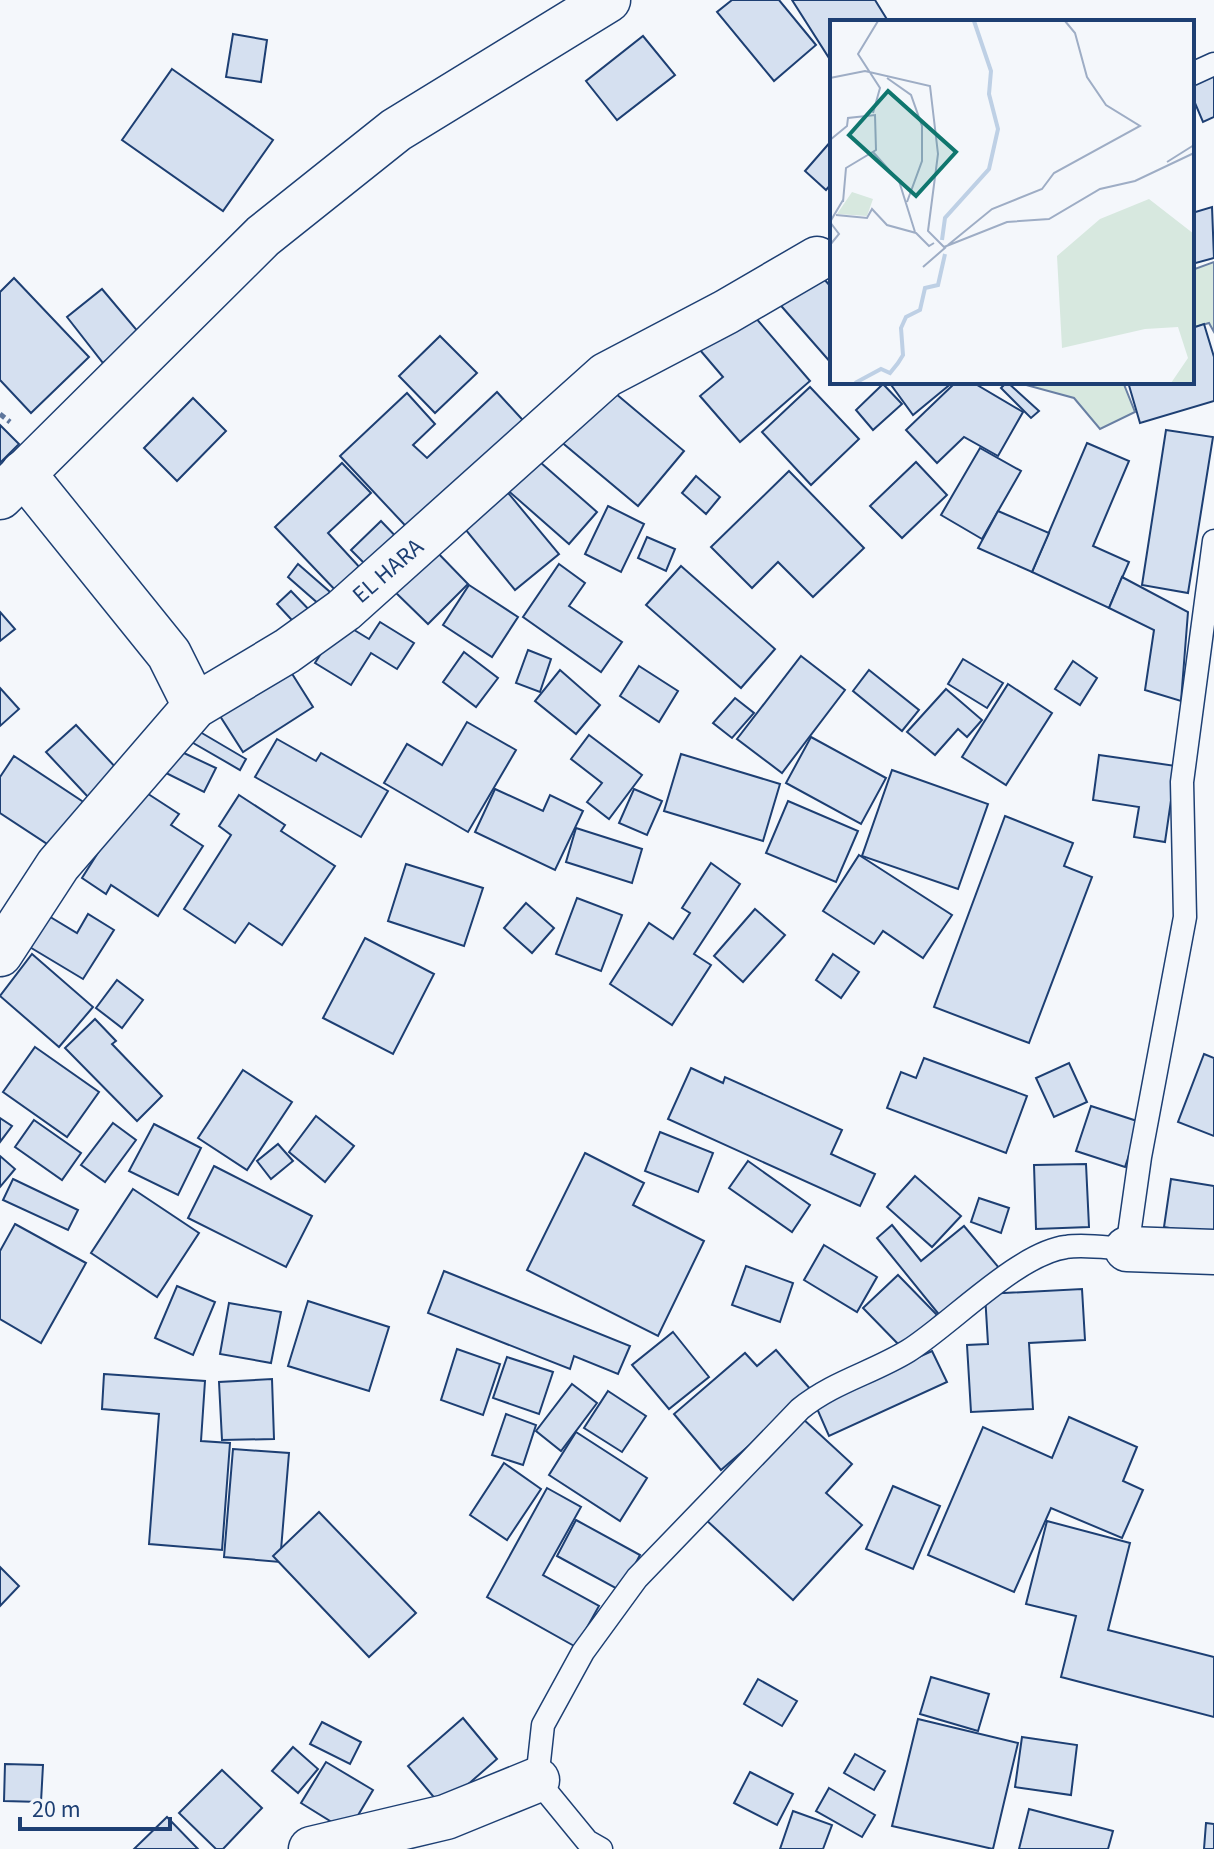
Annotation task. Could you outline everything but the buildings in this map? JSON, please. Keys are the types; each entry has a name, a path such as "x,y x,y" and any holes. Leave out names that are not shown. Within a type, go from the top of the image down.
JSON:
{"street":[{"path":"195,706 169,654 12,485 263,236 396,130 608,0"},
{"name":"EL HARA","path":"0,954 16,894 58,865 195,706 287,651 344,610 606,375 726,312 825,254"},
{"path":"1127,1249 1214,1252"},
{"path":"311,1849 446,1817 537,1780"}],"lane":[{"path":"1194,73 1214,64"},
{"path":"601,1849 587,1841 537,1780 543,1725 583,1652 637,1578 822,1390 906,1352 1019,1268 1064,1247 1127,1249 1140,1157 1185,917 1182,782 1214,541"}],"shaded area":[{"path":"1214,262 1214,332 1209,323 1194,327 1194,269"},
{"path":"1022,384 1124,384 1135,412 1100,429 1074,398"}]}
